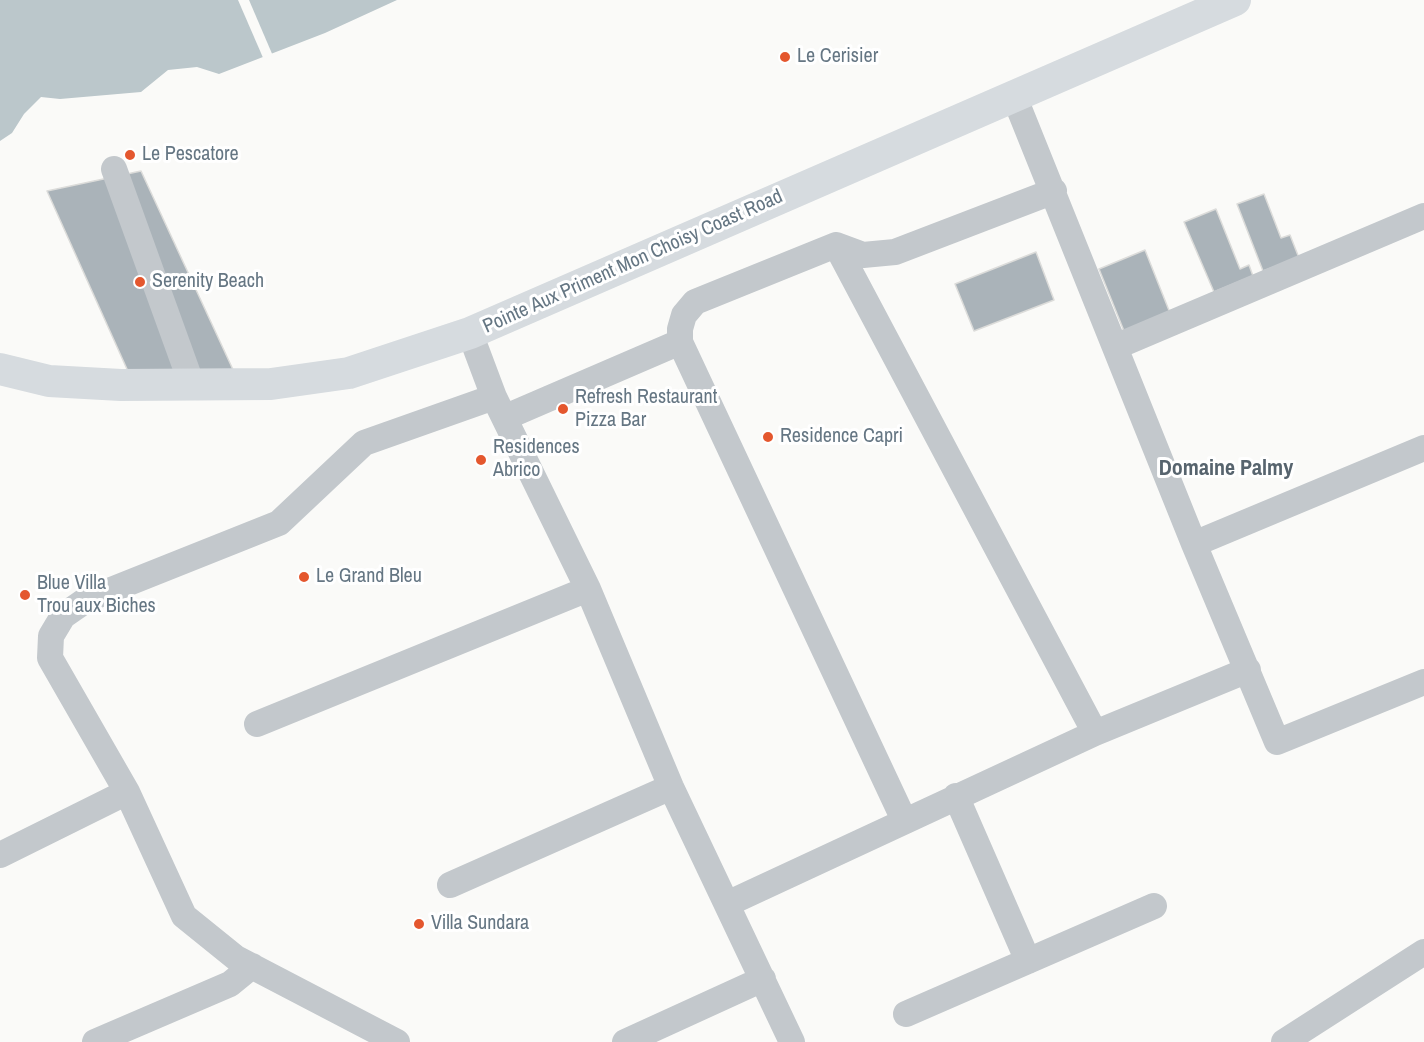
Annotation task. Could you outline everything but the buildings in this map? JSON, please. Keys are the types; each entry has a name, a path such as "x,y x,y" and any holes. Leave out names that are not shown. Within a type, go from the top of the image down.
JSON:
{"main road":[{"name":"Pointe Aux Priment Mon Choisy Coast Road","path":"0,369 49,381 121,385 271,384 349,373 470,333 1236,0"}],"street":[{"path":"1014,96 1276,742 1424,682"},
{"path":"114,170 192,385"},
{"path":"904,820 680,342 680,329 684,315 695,302 836,245 863,255 895,252 1054,191"},
{"path":"1115,347 1424,216"},
{"path":"836,245 1095,733"},
{"path":"470,333 500,407 588,589 671,787 792,1042"},
{"path":"397,1042 236,958 184,916 127,792 50,657 51,636 63,616 86,600 279,523 364,443 500,407 680,342"},
{"path":"1194,544 1424,448"},
{"path":"257,724 588,589"},
{"path":"727,904 1095,733 1248,670"},
{"path":"450,885 671,787"},
{"path":"0,855 127,792"},
{"path":"956,796 1028,961"},
{"path":"906,1014 1154,906"},
{"path":"1284,1042 1424,952"},
{"path":"95,1042 230,984 252,966"},
{"path":"626,1042 763,979"}],"shaded area":[{"path":"0,0 397,0 325,33 219,74 197,67 168,70 141,92 60,99 41,97 24,114 12,133 0,141"}],"pier":[{"path":"238,0 249,0 273,56 264,60"}],"place":[{"name":"Le Cerisier","path":"785,57"},
{"name":"Le Pescatore","path":"130,155"},
{"name":"Serenity Beach","path":"140,282"},
{"name":"Refresh Restaurant Pizza Bar","path":"563,409"},
{"name":"Residence Capri","path":"768,437"},
{"name":"Residences Abrico","path":"481,460"},
{"name":"Le Grand Bleu","path":"304,577"},
{"name":"Blue Villa Trou aux Biches","path":"25,595"},
{"name":"Villa Sundara","path":"419,924"}],"district":[{"name":"Domaine Palmy","path":"1226,469"}]}
